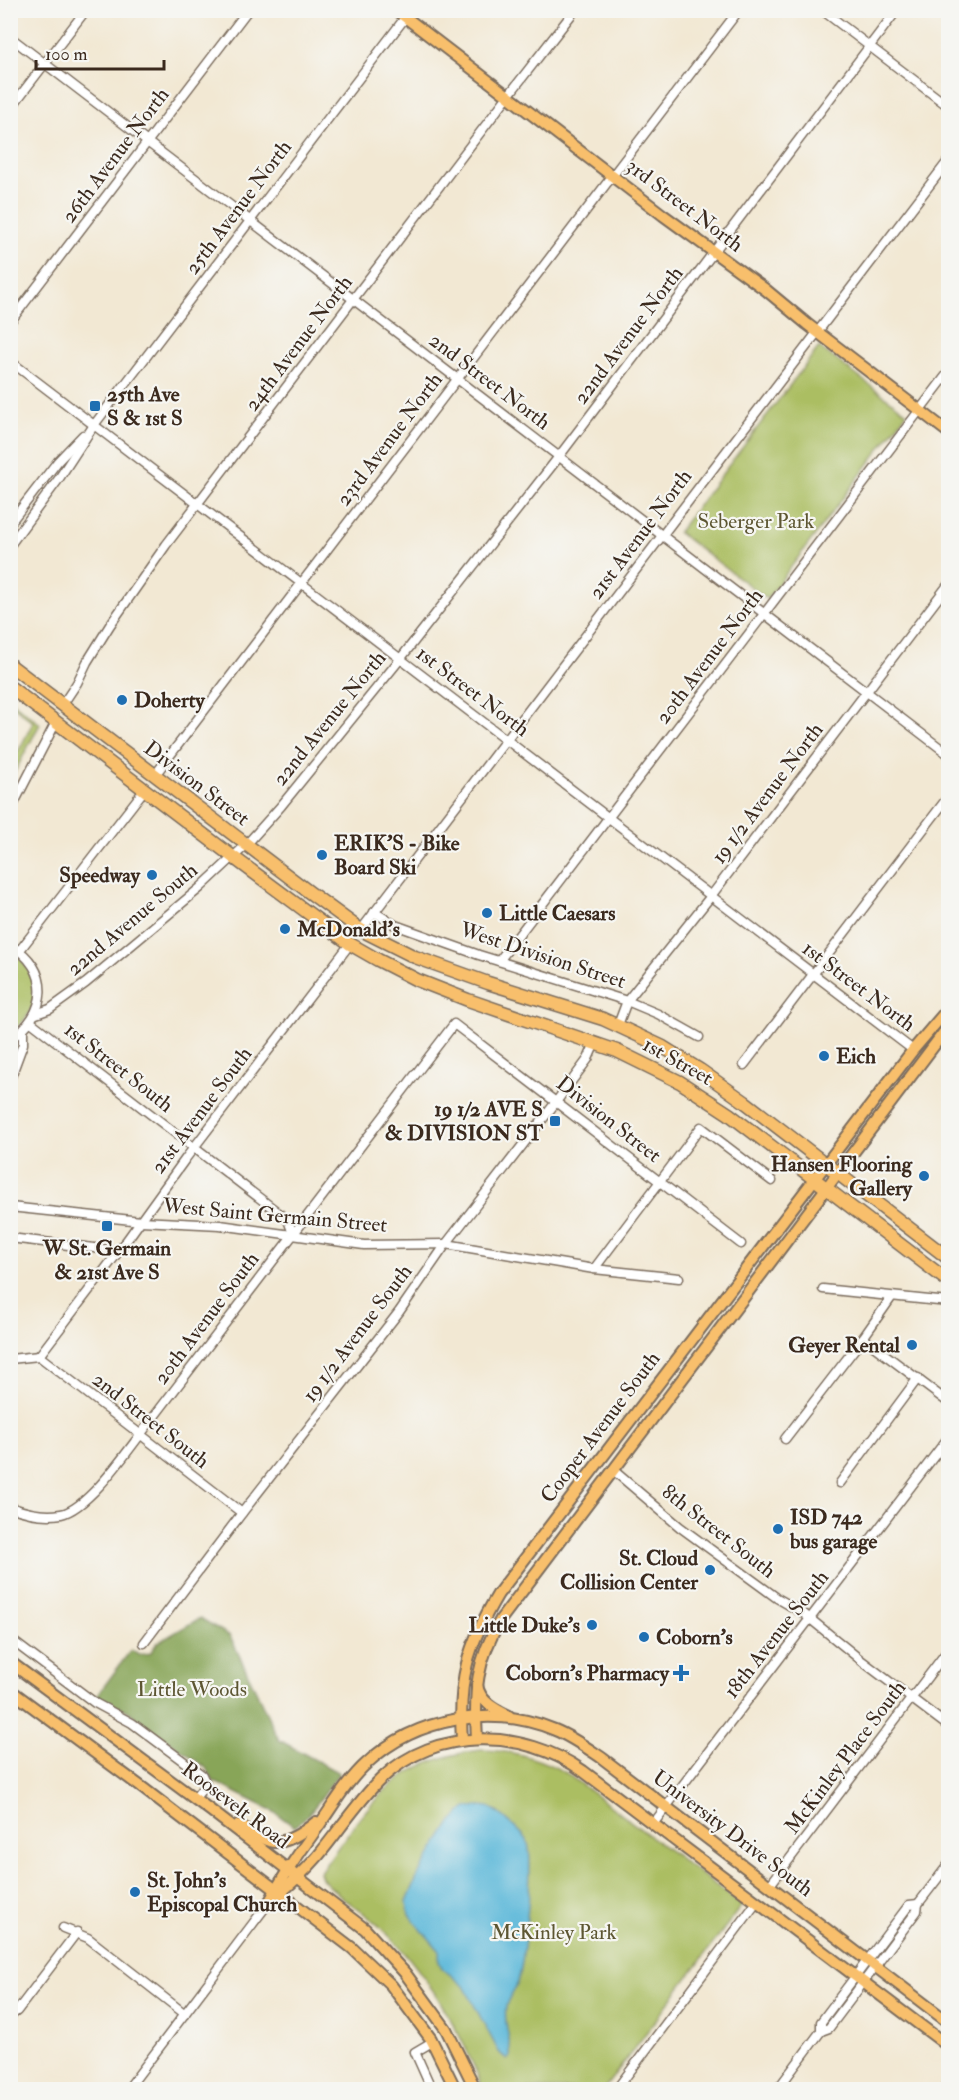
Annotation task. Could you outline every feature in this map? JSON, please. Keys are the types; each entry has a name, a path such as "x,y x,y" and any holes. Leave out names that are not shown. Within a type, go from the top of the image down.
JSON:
{"highway":[{"name":"Division Street","path":"10,665 361,930"},
{"name":"Division Street","path":"10,687 350,944"},
{"name":"1st Street","path":"361,930 415,957 454,972 618,1025 663,1047 700,1070 948,1258"},
{"name":"1st Street","path":"350,944 396,970 444,991 595,1043 652,1067 701,1095 948,1281"}],"main road":[{"name":"3rd Street North","path":"404,13 508,96 948,432"},
{"name":"Cooper Avenue South","path":"462,1740 460,1719 462,1682 470,1649 498,1594 814,1178 913,1050 948,1009"},
{"path":"278,1891 316,1858 369,1792 390,1771 418,1754 462,1740 477,1739 475,1717 477,1684 483,1656 501,1618 948,1027"},
{"name":"Roosevelt Road","path":"10,1662 195,1798 365,1929 405,1973 446,2029 476,2090"},
{"path":"477,1684 479,1694 485,1701 496,1710 518,1720"},
{"name":"Roosevelt Road","path":"10,1690 360,1955 391,1985 432,2042 456,2090"},
{"path":"270,1901 278,1891 288,1869 365,1764 391,1744 422,1729 475,1717"},
{"name":"University Drive South","path":"475,1717 518,1720 555,1730 579,1742 948,2022"},
{"name":"University Drive South","path":"477,1739 520,1743 558,1756 590,1776 948,2046"},
{"path":"210,1810 270,1842 278,1842 308,1829 320,1820 336,1802"}],"street":[{"path":"10,109 86,10"},
{"name":"26th Avenue North","path":"10,322 248,10"},
{"name":"24th Avenue North","path":"63,705 110,625 166,545 575,10"},
{"name":"23rd Avenue North","path":"155,775 739,10"},
{"path":"822,10 948,106"},
{"name":"22nd Avenue North","path":"246,844 284,802 401,658 559,456 897,10"},
{"name":"25th Avenue North","path":"10,545 37,510 94,425 404,13"},
{"name":"2nd Street North","path":"10,38 948,754"},
{"name":"21st Avenue North","path":"361,930 948,161"},
{"name":"1st Street North","path":"10,361 913,1050"},
{"name":"20th Avenue North","path":"499,961 948,373"},
{"name":"25th Avenue North","path":"10,523 58,460 94,425"},
{"name":"19 1/2 Avenue North","path":"618,1025 627,1001 711,896 948,585"},
{"path":"10,811 56,722"},
{"path":"20,950 145,789"},
{"path":"744,1065 948,797"},
{"name":"22nd Avenue South","path":"36,1014 50,1009 104,968 200,888 246,844"},
{"name":"West Division Street","path":"374,912 395,925 499,961 627,1001 658,1014 699,1037"},
{"name":"21st Avenue South","path":"39,1356 350,944"},
{"path":"10,945 20,950 32,963 39,979 40,997 36,1014 31,1022 23,1031 10,1039"},
{"name":"1st Street South","path":"31,1022 288,1220 292,1234"},
{"name":"Division Street","path":"454,1024 741,1244"},
{"name":"20th Avenue South","path":"10,1507 28,1514 63,1514 93,1494 454,1024"},
{"path":"10,1079 23,1044 23,1031"},
{"name":"19 1/2 Avenue South","path":"144,1642 399,1312 446,1244 588,1059 595,1043"},
{"path":"594,1269 701,1127 772,1181"},
{"name":"West Saint Germain Street","path":"10,1207 141,1221 220,1225 364,1245 446,1244 594,1269 679,1278"},
{"path":"10,1238 119,1251"},
{"path":"824,1290 948,1302"},
{"path":"785,1439 891,1298"},
{"path":"863,1338 948,1402"},
{"path":"10,1359 39,1356"},
{"name":"2nd Street South","path":"39,1356 242,1513"},
{"path":"840,1483 918,1379"},
{"name":"18th Avenue South","path":"653,1824 948,1438"},
{"name":"8th Street South","path":"613,1470 680,1527 777,1598 794,1606 948,1726"},
{"path":"10,1639 95,1703 132,1723 202,1775 206,1784 195,1798"},
{"name":"McKinley Place South","path":"770,1885 948,1650"},
{"path":"777,2090 821,2031 821,2022 872,1963 909,1905 918,1904 948,1864"},
{"path":"127,2090 270,1901"},
{"path":"616,2090 758,1902"},
{"path":"63,1928 77,1932 96,1944 185,2014"},
{"path":"10,2016 17,2011 77,1932"},
{"path":"432,2042 416,2052 432,2090"},
{"path":"943,2090 948,2082"}],"green space":[{"name":"Seberger Park","path":"819,347 907,413 767,599 678,532"},
{"path":"11,701 40,724 11,779 11,761 33,722 11,704"},
{"path":"10,950 28,968 35,991 29,1013 22,1023 11,1031"},
{"name":"Little Woods","path":"200,1618 230,1636 279,1740 339,1773 313,1808 295,1827 271,1810 213,1781 206,1768 126,1710 96,1697 131,1650 139,1655 150,1653 157,1643"},
{"name":"McKinley Park","path":"481,1750 504,1751 525,1756 566,1773 742,1905 604,2089 483,2089 453,2023 411,1961 378,1925 322,1878 320,1872 369,1807 386,1790 425,1764"}],"water":[{"path":"479,1806 491,1808 511,1823 527,1840 529,1851 528,1910 523,1953 518,1982 506,2007 510,2051 510,2057 507,2060 499,2052 464,1986 442,1968 439,1962 439,1950 414,1921 408,1910 407,1902 418,1875 452,1821 466,1808"}],"place":[{"name":"25th Ave S & 1st S","path":"95,406"},
{"name":"Doherty","path":"122,700"},
{"name":"ERIK'S - Bike Board Ski","path":"322,855"},
{"name":"Speedway","path":"152,875"},
{"name":"Little Caesars","path":"487,913"},
{"name":"McDonald's","path":"285,929"},
{"name":"Eich","path":"824,1056"},
{"name":"19 1/2 AVE S & DIVISION ST","path":"555,1121"},
{"name":"Hansen Flooring Gallery","path":"924,1176"},
{"name":"W St. Germain & 21st Ave S","path":"107,1226"},
{"name":"Geyer Rental","path":"912,1345"},
{"name":"ISD 742 bus garage","path":"778,1529"},
{"name":"St. Cloud Collision Center","path":"710,1570"},
{"name":"Little Duke's","path":"592,1625"},
{"name":"Coborn's","path":"644,1637"},
{"name":"Coborn's Pharmacy","path":"681,1673"},
{"name":"St. John’s Episcopal Church","path":"135,1892"}]}
